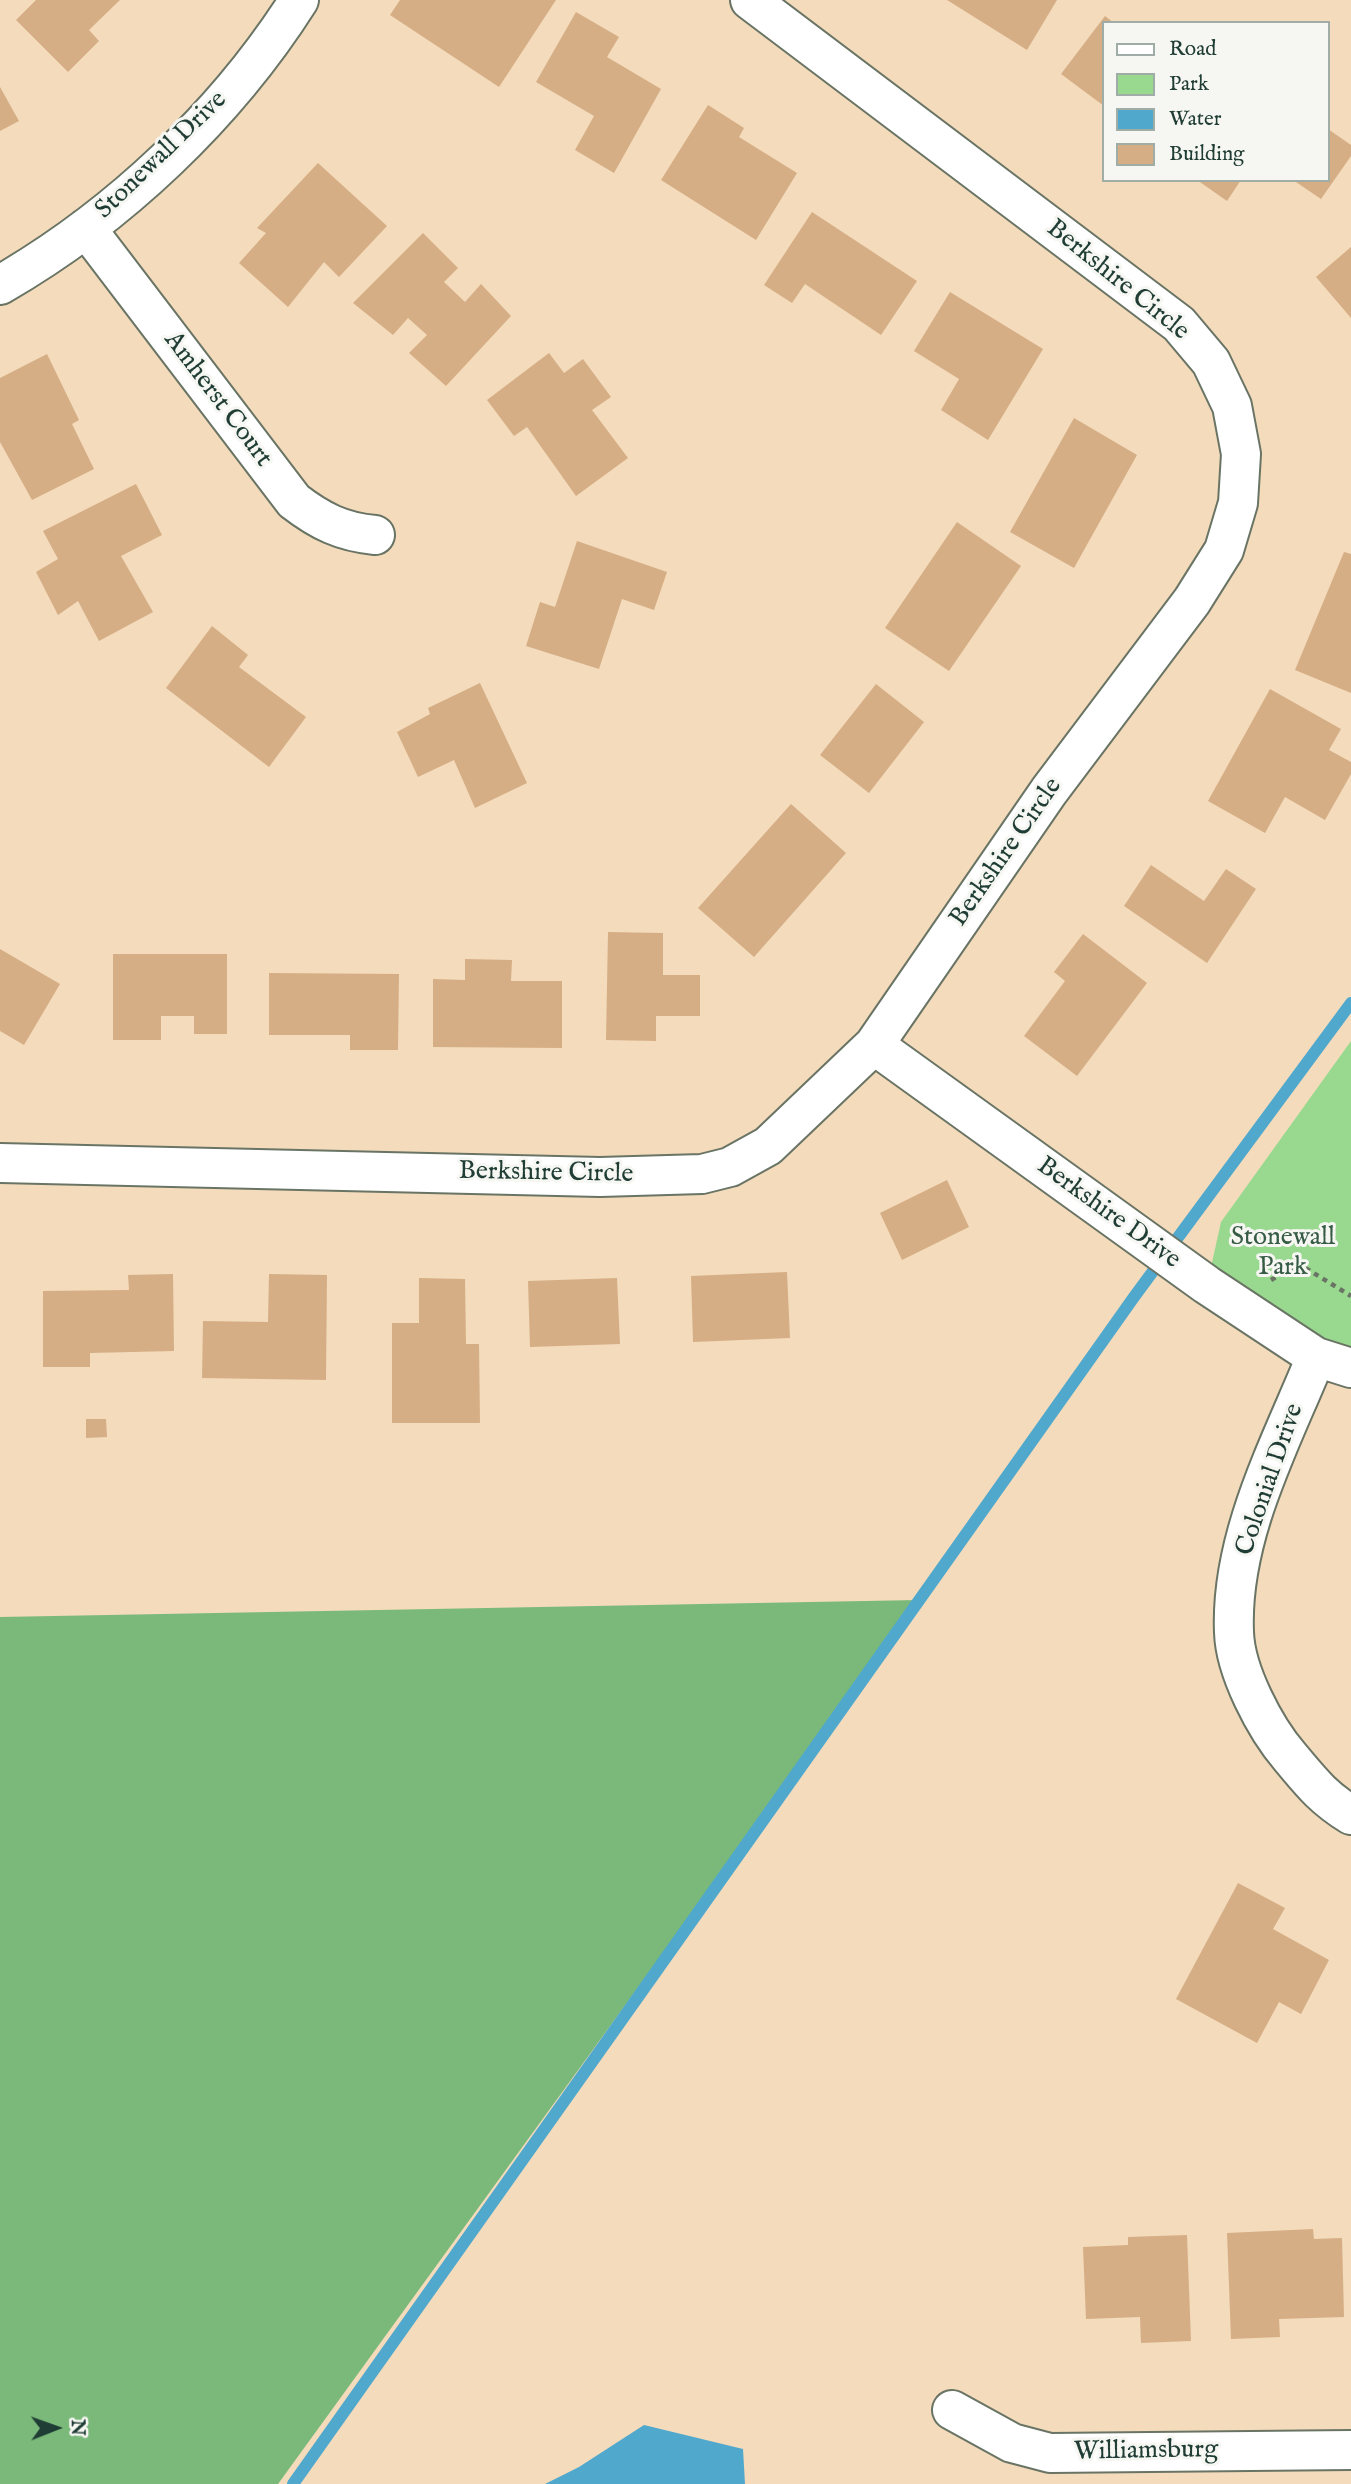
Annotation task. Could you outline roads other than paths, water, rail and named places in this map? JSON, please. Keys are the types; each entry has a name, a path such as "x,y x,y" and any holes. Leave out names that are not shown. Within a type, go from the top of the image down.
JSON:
{"street":[{"name":"Stonewall Drive","path":"0,285 86,228 144,180 223,101 299,0"},
{"name":"Berkshire Circle","path":"0,1163 600,1177 702,1174 730,1167 768,1146 874,1045 1049,791 1192,601 1224,550 1238,503 1241,454 1232,407 1211,362 1179,324 750,0"},
{"name":"Amherst Court","path":"86,228 293,501 321,522 352,533 375,535"},
{"name":"Berkshire Drive","path":"874,1045 1207,1285 1333,1362"},
{"name":"Colonial Drive","path":"1333,1362 1267,1474 1245,1544 1234,1634 1247,1683 1270,1733 1324,1798 1351,1815"},
{"name":"Williamsburg","path":"952,2410 1012,2443 1050,2453 1351,2450"}],"water":[{"path":"644,2425 743,2449 745,2484 545,2484 579,2467"}],"waterway":[{"path":"293,2484 1134,1297 1351,1003"}],"park label":[{"name":"Stonewall Park","path":"1283,1254"}]}
